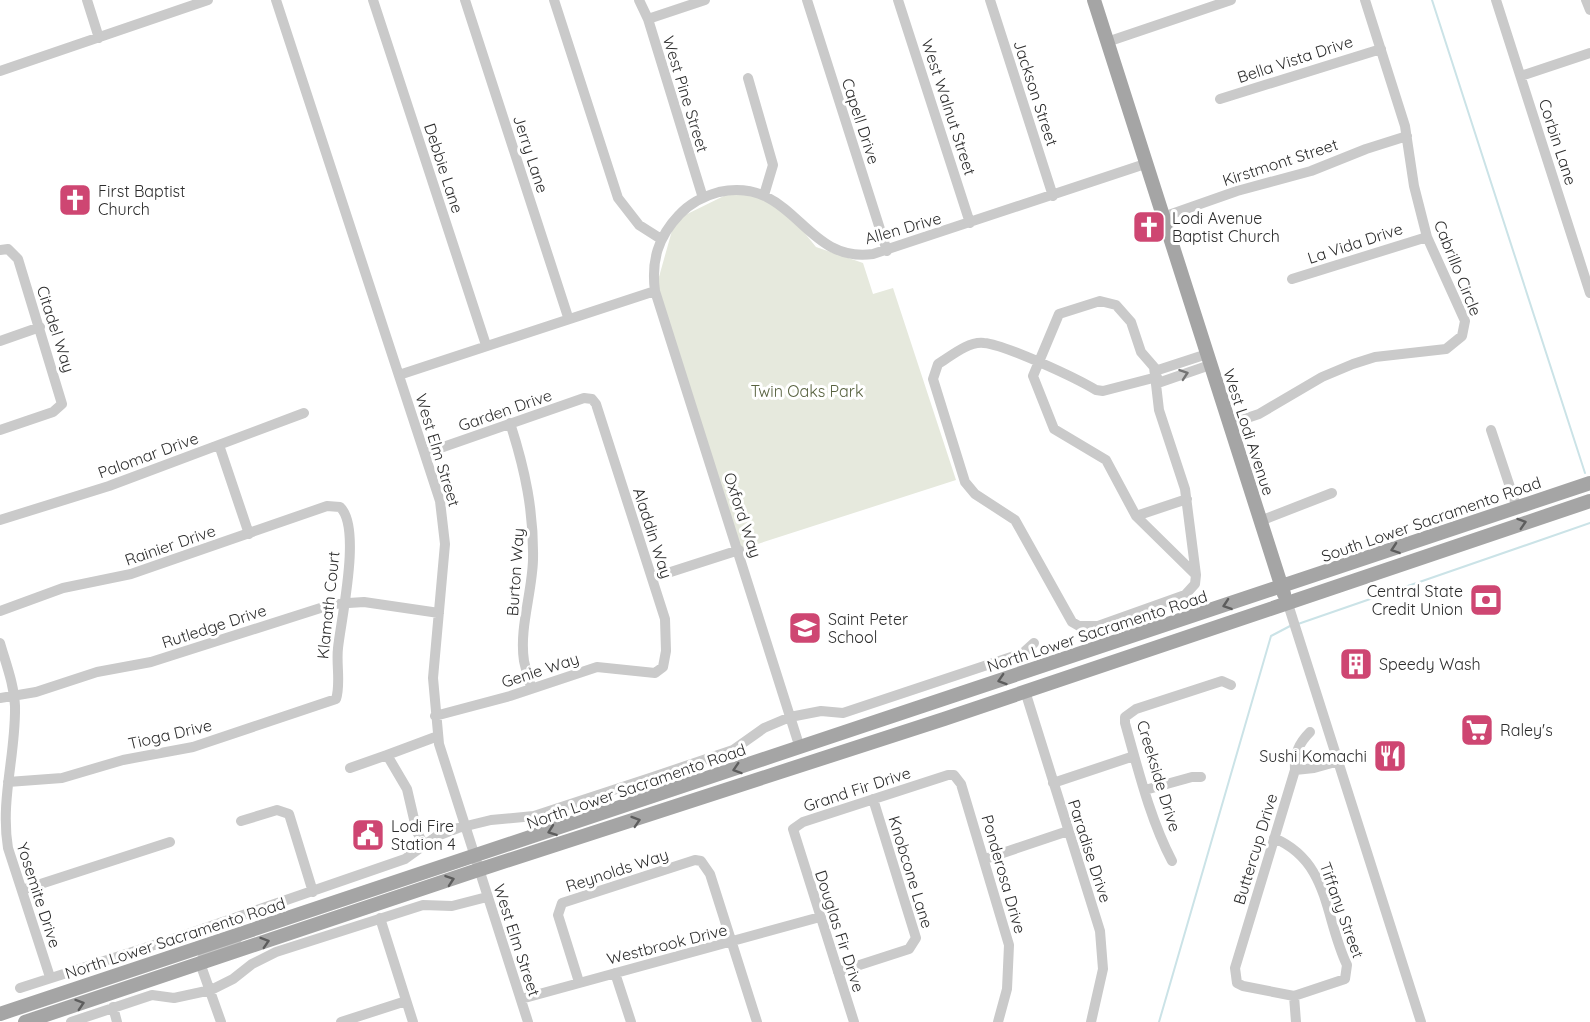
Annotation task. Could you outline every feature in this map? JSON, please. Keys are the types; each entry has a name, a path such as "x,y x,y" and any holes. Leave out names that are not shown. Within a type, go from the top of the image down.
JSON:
{"main road":[{"name":"West Lodi Avenue","path":"1094,0 1287,601"},
{"name":"South Lower Sacramento Road","path":"1282,587 1590,483"},
{"name":"South Lower Sacramento Road","path":"1287,601 1590,501"},
{"path":"1428,554 1432,544 1489,524 1496,515"},
{"name":"North Lower Sacramento Road","path":"24,1022 200,963 800,748 1282,587"},
{"name":"North Lower Sacramento Road","path":"0,1014 261,926 734,788 1287,601"},
{"path":"1025,691 1027,678 1048,665"},
{"path":"734,788 748,778 797,759 800,748"}],"street":[{"path":"87,0 99,38"},
{"path":"0,71 99,38 182,5 208,0"},
{"name":"West Elm Street","path":"276,0 440,501 445,544 433,678 438,736 476,864 528,1022"},
{"name":"Debbie Lane","path":"373,0 486,345"},
{"name":"Jerry Lane","path":"465,0 568,317"},
{"path":"554,0 596,122 618,198 639,225 661,239"},
{"name":"West Pine Street","path":"639,0 648,19 703,198"},
{"path":"648,19 705,0"},
{"name":"Capell Drive","path":"807,0 887,250"},
{"name":"West Walnut Street","path":"898,0 970,223"},
{"name":"Jackson Street","path":"990,0 1053,196"},
{"path":"1107,42 1231,0"},
{"name":"Cabrillo Circle","path":"1229,424 1259,414 1322,377 1353,364 1375,357 1446,349 1455,344 1464,331 1465,321 1427,237 1414,186 1407,136 1365,0"},
{"name":"Corbin Lane","path":"1496,0 1590,293"},
{"path":"1586,0 1590,10"},
{"name":"Bella Vista Drive","path":"1220,99 1381,49"},
{"path":"1521,76 1590,53"},
{"path":"748,78 773,165 764,195"},
{"name":"Kirstmont Street","path":"1162,217 1237,191 1311,171 1366,149 1407,136"},
{"name":"Allen Drive","path":"655,291 654,270 661,239 684,210 703,198 728,190 764,195 794,215 813,236 829,248 847,254 864,255 887,250 1145,164"},
{"name":"La Vida Drive","path":"1292,279 1427,237"},
{"name":"Citadel Way","path":"0,250 8,249 16,255 62,396 62,404 56,411 0,430"},
{"path":"399,375 568,317 655,291"},
{"name":"Oxford Way","path":"655,291 739,549 800,748"},
{"path":"1196,575 1136,516 1106,460 1054,429 1032,376 1036,362 1059,314 1100,301 1116,305 1131,322 1141,352 1157,377 1159,410 1187,499 1196,575 1195,584 1185,595 1098,626 1079,626 1065,614 1015,520 975,494 965,482 938,399 933,372 938,364 959,351 984,343 1036,362 1103,391 1157,377 1209,360"},
{"path":"0,341 40,327"},
{"name":"Garden Drive","path":"426,453 584,398 593,401"},
{"name":"Aladdin Way","path":"593,401 667,627 663,667 655,673"},
{"name":"Palomar Drive","path":"0,520 109,486 304,413"},
{"name":"Burton Way","path":"510,423 526,477 533,521 532,582 524,644 524,660 531,688"},
{"path":"1491,430 1517,508"},
{"path":"219,445 249,534"},
{"path":"1260,521 1332,494"},
{"path":"1136,516 1187,499"},
{"name":"Rainier Drive","path":"0,611 63,588 131,574 327,506 340,507 345,514"},
{"name":"Klamath Court","path":"336,699 338,649 350,546 345,514"},
{"path":"652,578 739,549"},
{"name":"West Lodi Avenue","path":"1287,601 1376,874 1421,1022"},
{"name":"Rutledge Drive","path":"0,698 36,692 97,672 151,663 296,615 344,603 399,606 439,613"},
{"path":"20,988 182,936 405,859 437,836 466,825 534,816 734,750 764,728 790,717 821,711 843,712 1023,653 1034,643"},
{"name":"Yosemite Drive","path":"0,644 14,696 4,826 50,977"},
{"name":"Genie Way","path":"435,716 602,666 655,673"},
{"name":"Creekside Drive","path":"1172,861 1145,790 1125,717 1142,707 1222,681 1232,685"},
{"name":"Paradise Drive","path":"1025,691 1100,931 1104,952 1091,1022"},
{"name":"Tioga Drive","path":"8,782 62,778 116,762 193,747 336,699"},
{"name":"Buttercup Drive","path":"1294,996 1248,987 1237,983 1234,979 1235,968 1295,770 1294,759 1298,746 1310,732"},
{"path":"350,768 438,736"},
{"path":"387,754 407,789 417,832 424,845"},
{"path":"1053,783 1134,756"},
{"path":"1295,770 1314,768 1339,761"},
{"name":"Grand Fir Drive","path":"798,849 794,836 796,825 951,775"},
{"name":"Ponderosa Drive","path":"951,775 961,784 1009,945 1007,989 998,1022"},
{"path":"1145,790 1192,777 1201,777"},
{"name":"Knobcone Lane","path":"838,972 909,949 916,938 873,800"},
{"path":"241,821 277,810 289,814 313,892"},
{"path":"985,859 1068,831"},
{"name":"Tiffany Street","path":"1274,838 1291,845 1312,867 1347,965 1347,975 1340,982 1294,996"},
{"path":"22,890 170,842"},
{"name":"Douglas Fir Drive","path":"798,849 854,1022"},
{"name":"Reynolds Way","path":"579,982 558,908 562,903 695,860 701,861 710,874 732,943"},
{"path":"71,1022 152,995 174,998 211,990 233,979 263,957 423,905 452,906 487,897"},
{"name":"Westbrook Drive","path":"521,999 820,917"},
{"path":"380,918 413,1022"},
{"path":"221,1022 200,963 204,955 261,926"},
{"path":"732,943 754,1021"},
{"path":"615,973 631,1022"},
{"path":"1294,996 1296,1022"},
{"path":"341,1022 406,1001"},
{"path":"113,1008 117,1022"}],"green space":[{"name":"Twin Oaks Park","path":"734,191 781,204 816,247 863,263 873,294 893,288 956,480 739,550 655,291 675,220"}],"waterway":[{"path":"1432,0 1585,473"},
{"path":"1298,624 1590,523"},
{"path":"1159,1022 1271,636 1292,625"}],"place":[{"name":"First Baptist Church","path":"75,200"},
{"name":"Lodi Avenue Baptist Church","path":"1149,227"},
{"name":"Central State Credit Union","path":"1486,600"},
{"name":"Saint Peter School","path":"805,628"},
{"name":"Speedy Wash","path":"1356,664"},
{"name":"Raley's","path":"1477,730"},
{"name":"Sushi Komachi","path":"1390,756"},
{"name":"Lodi Fire Station 4","path":"368,835"}]}
